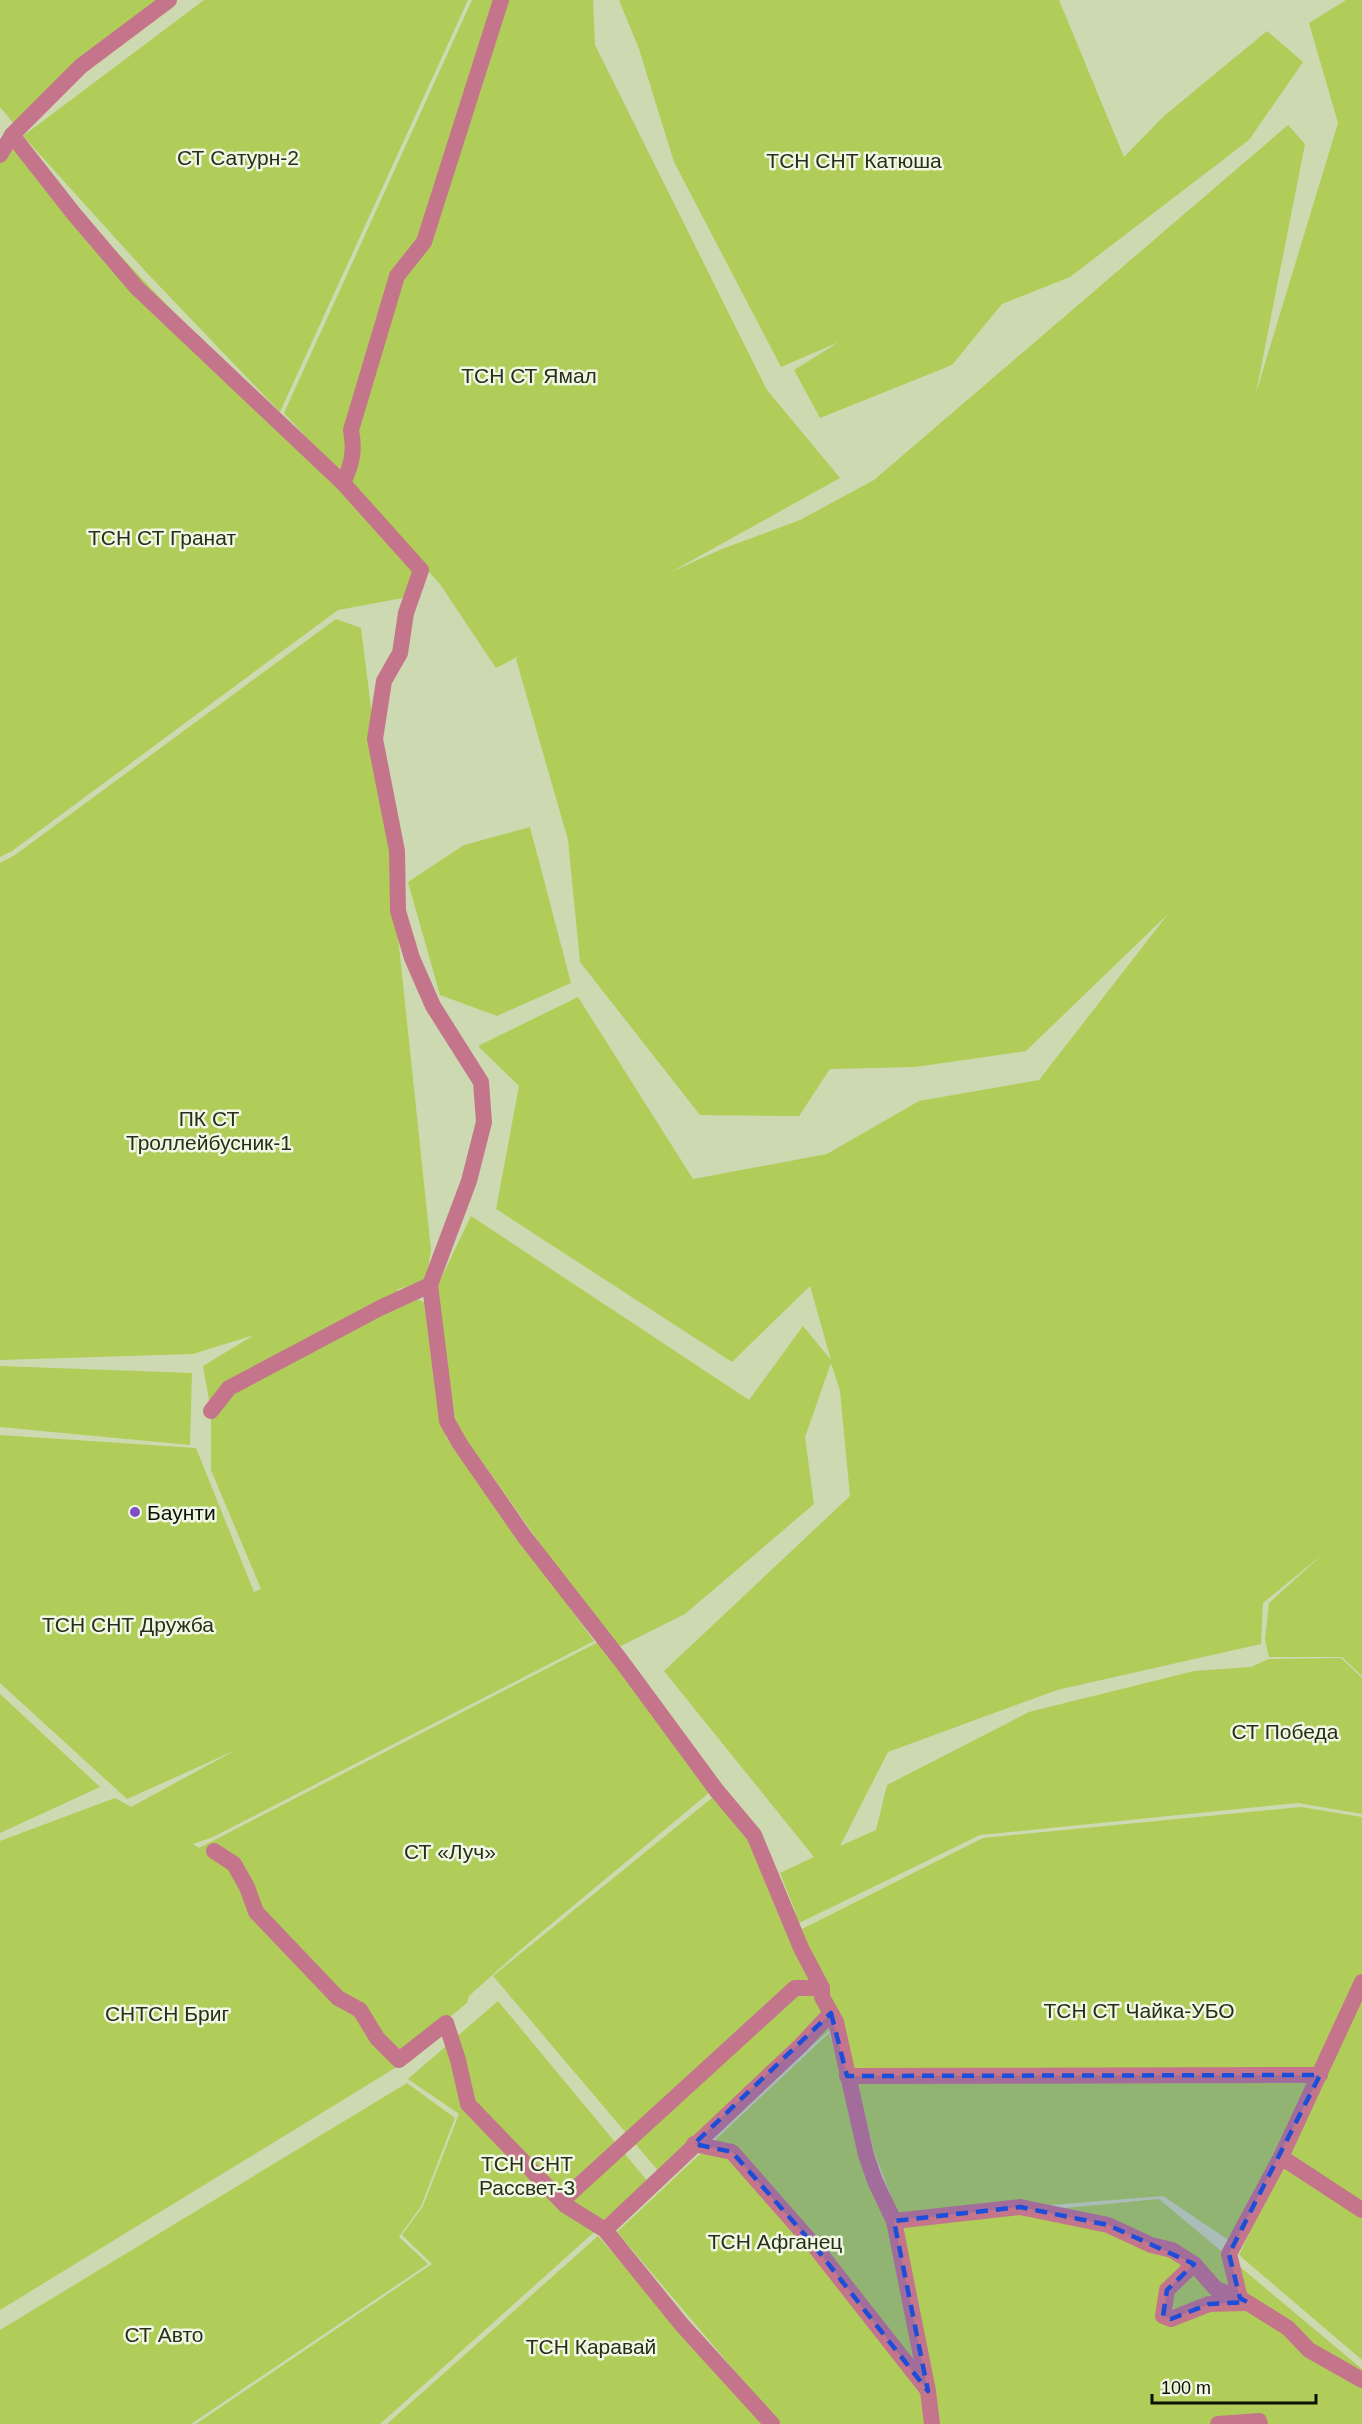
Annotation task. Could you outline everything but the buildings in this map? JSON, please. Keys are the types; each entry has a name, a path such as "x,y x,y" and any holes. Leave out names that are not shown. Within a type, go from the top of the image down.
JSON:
{"street":[{"path":"0,155 12,135 81,66 170,0"},
{"path":"344,483 352,464 354,447 351,430 397,276 424,242 501,0"},
{"path":"12,135 137,288 344,483 421,570 405,613 399,653 384,681 375,739 397,851 398,911 412,958 433,1006 481,1082 484,1122 471,1172 430,1285 447,1421 460,1444 524,1536 717,1791 754,1835 801,1948 822,1988 822,1997 836,2022 847,2076 872,2172 894,2221 928,2391 932,2424"},
{"path":"211,1411 229,1388 380,1308 430,1285"},
{"path":"214,1851 234,1864 247,1887 256,1912 338,1998 360,2010 377,2038 399,2060 446,2023 458,2060 468,2104 563,2200 565,2205 605,2230 682,2325 772,2424"},
{"path":"563,2200 795,1988 822,1988"},
{"path":"1244,2300 1229,2254 1281,2157 1361,1988"},
{"path":"605,2230 642,2198 694,2144 800,2046 831,2013"},
{"path":"847,2076 1320,2075"},
{"path":"694,2144 732,2152 812,2242 928,2391"},
{"path":"1281,2157 1362,2210"},
{"path":"894,2221 1020,2207 1108,2225 1151,2245 1172,2250 1194,2264 1216,2289 1244,2300 1288,2328 1309,2350 1362,2380"},
{"path":"1194,2264 1167,2290 1163,2316 1171,2319 1209,2304 1244,2300"},
{"path":"1218,2424 1259,2421 1260,2424"}],"highlighted area":[{"path":"831,2013 847,2076 1320,2075 1229,2254 1240,2298 1247,2302 1209,2304 1171,2319 1163,2316 1167,2290 1194,2264 1108,2225 1020,2207 894,2221 928,2391 812,2243 732,2152 694,2144"}],"green space":[{"path":"0,0 177,0 15,125 0,107"},
{"name":"СТ Сатурн-2","path":"204,0 468,0 280,412 147,273 23,136"},
{"path":"472,0 593,0 595,45 767,390 840,478 671,572 722,549 800,520 874,480 1288,125 1305,144 1256,393 1338,123 1309,23 1346,0 1362,0 1362,1676 1342,1657 1269,1657 1265,1640 1269,1603 1323,1554 1263,1603 1261,1644 1057,1690 888,1752 840,1846 876,1830 887,1785 1029,1712 1194,1671 1251,1667 1269,1659 1341,1658 1362,1678 1362,1814 1298,1803 980,1835 799,1923 802,1929 983,1838 1301,1807 1362,1817 1362,1995 1239,2247 1163,2196 899,2217 874,2152 842,2020 660,2173 493,1976 723,1789 797,1916 780,1873 814,1857 664,1671 850,1496 840,1391 831,1363 805,1437 814,1504 685,1614 615,1649 456,1425 435,1291 471,1216 749,1400 803,1326 831,1360 810,1286 732,1362 496,1209 519,1086 478,1046 578,997 693,1179 827,1154 919,1101 1039,1080 1168,914 1026,1051 915,1067 830,1069 799,1116 700,1115 580,962 568,840 516,659 519,656 496,668 440,584 284,413"},
{"name":"ТСН СНТ Катюша","path":"619,0 1059,0 1124,157 1164,116 1267,31 1303,62 1249,140 1070,277 1002,304 952,365 820,418 794,370 839,342 781,367 674,162 639,49"},
{"name":"ТСН СТ Гранат","path":"13,142 418,571 408,597 338,610 12,851 0,857 0,160"},
{"path":"336,619 361,628 389,851 431,1250 426,1281 396,1290 428,1304 446,1437 594,1641 213,1837 193,1844 199,1848 600,1641 710,1792 526,1945 469,1996 467,2003 395,2068 0,2310 0,1841 115,1798 131,1807 236,1750 127,1799 0,1683 0,1435 196,1448 254,1592 261,1589 211,1470 211,1411 203,1366 254,1335 193,1354 0,1360 0,863 15,855"},
{"path":"530,827 571,983 497,1016 440,995 408,882 464,845"},
{"path":"0,1366 192,1373 190,1445 0,1427"},
{"path":"0,1694 100,1787 0,1833"},
{"path":"1362,1998 1362,2360 1239,2255"},
{"name":"ТСН СНТ Рассвет-3","path":"498,2001 649,2183 380,2424 196,2424 432,2264 402,2235 423,2206 459,2114 408,2079"},
{"name":"ТСН Афганец","path":"829,2033 889,2225 1159,2199 1362,2369 1362,2424 780,2424 617,2232"},
{"name":"СТ Авто","path":"407,2083 455,2118 421,2206 399,2237 428,2264 191,2424 0,2424 0,2330"},
{"name":"ТСН Каравай","path":"598,2236 763,2424 387,2424"}],"place":[{"name":"Баунти","path":"135,1512"}],"park label":[{"name":"ТСН СТ Ямал","path":"529,375"},
{"name":"ПК СТ Троллейбусник-1","path":"209,1130"},
{"name":"ТСН СНТ Дружба","path":"128,1624"},
{"name":"СТ Победа","path":"1285,1731"},
{"name":"СТ «Луч»","path":"450,1851"},
{"name":"ТСН СТ Чайка-УБО","path":"1139,2010"},
{"name":"СНТСН Бриг","path":"167,2013"}]}
